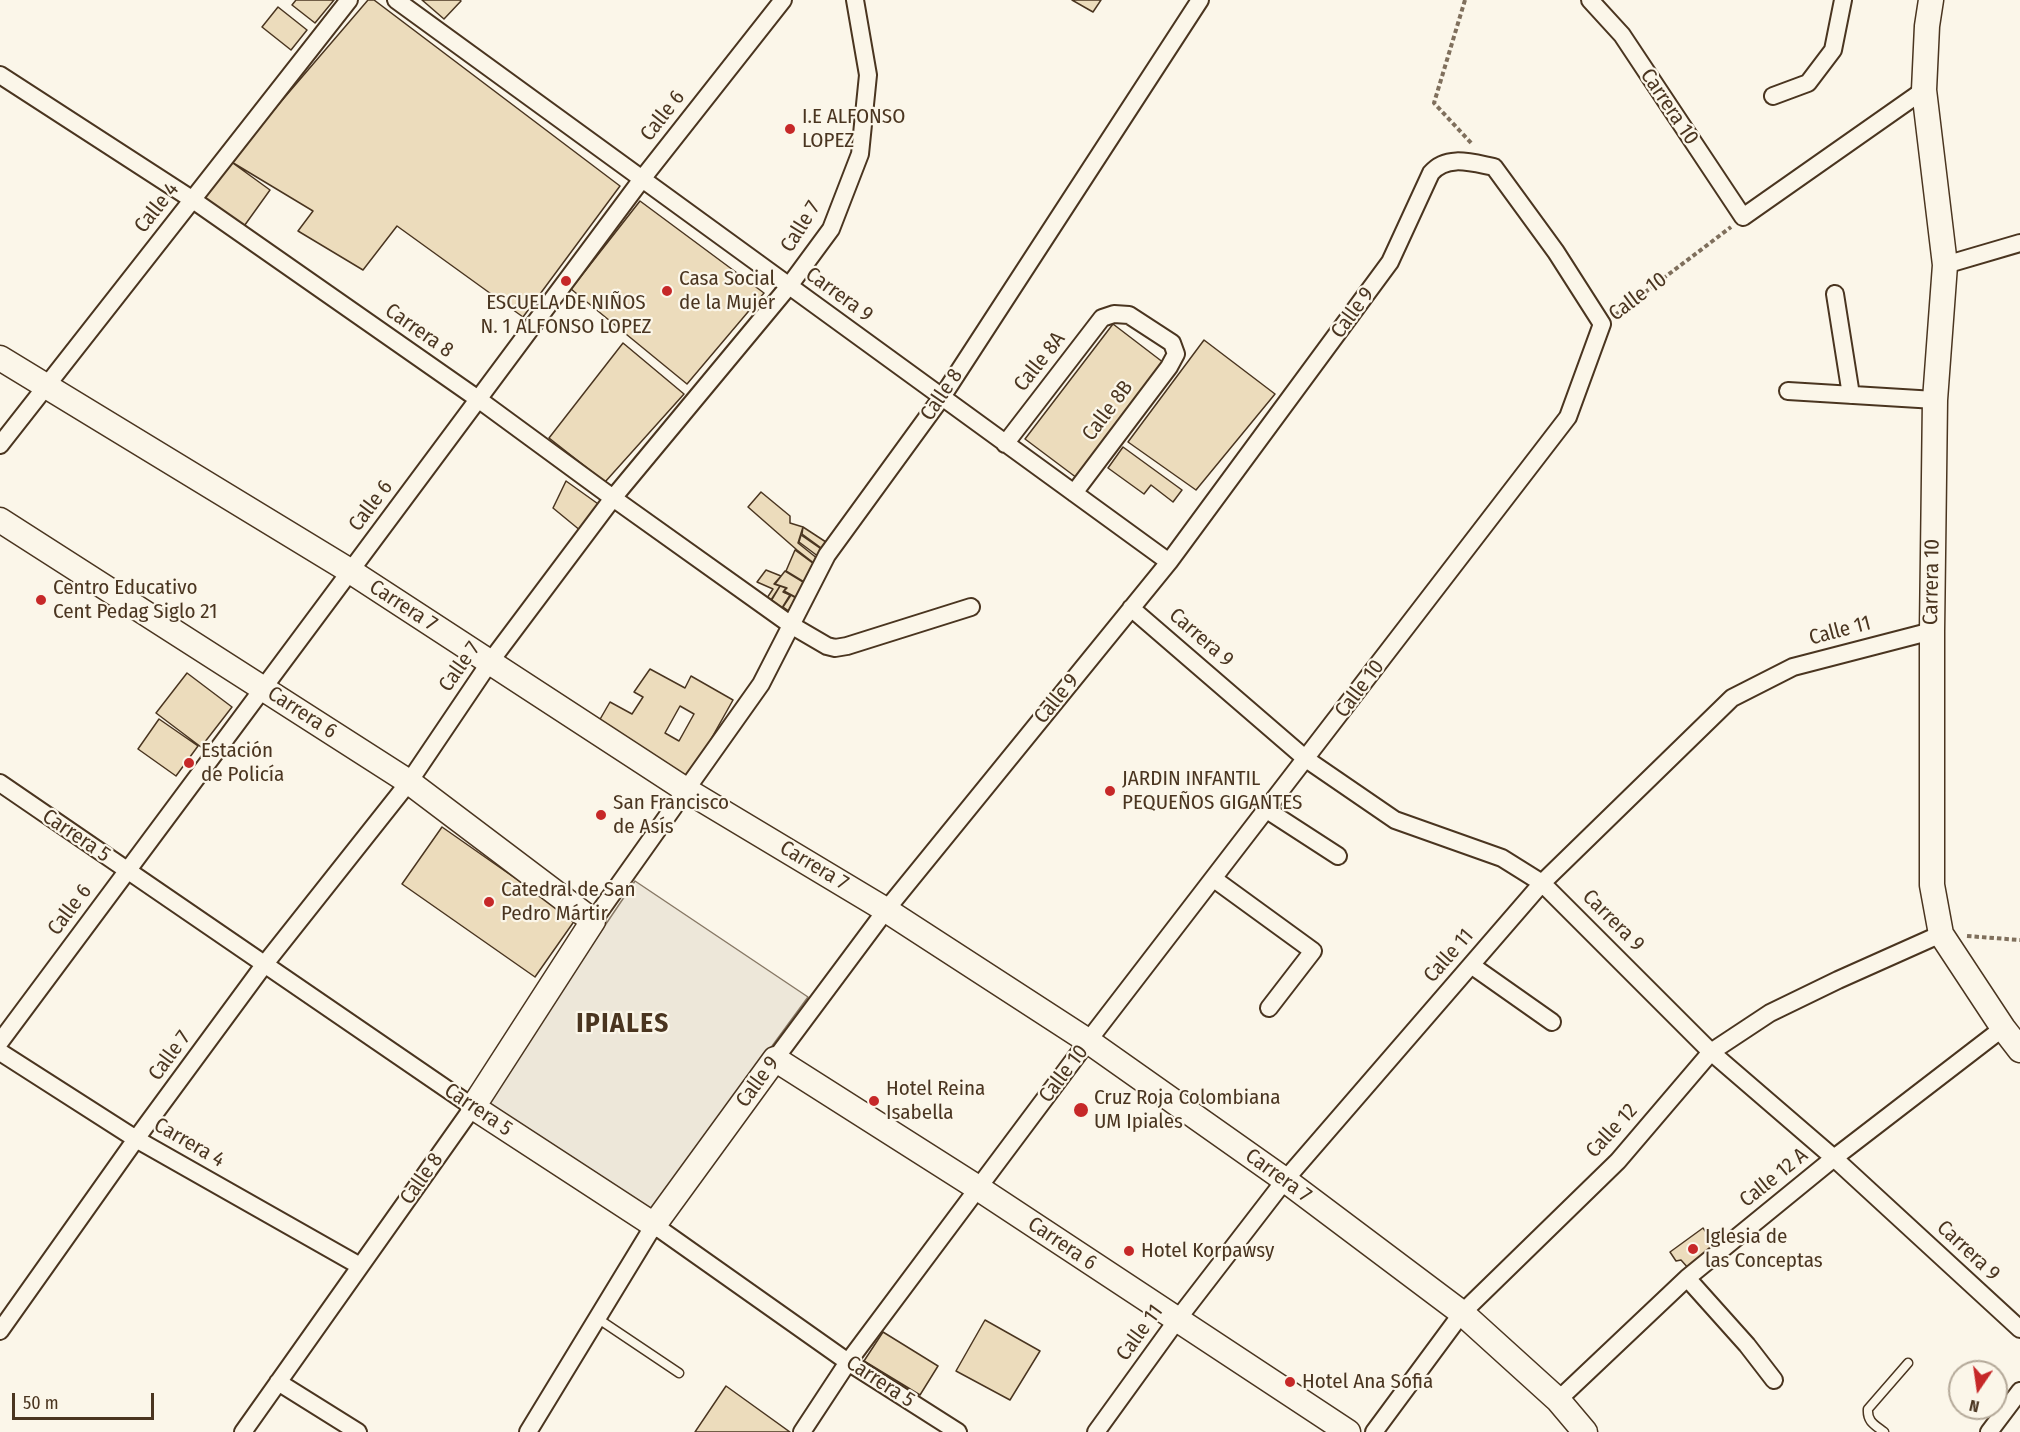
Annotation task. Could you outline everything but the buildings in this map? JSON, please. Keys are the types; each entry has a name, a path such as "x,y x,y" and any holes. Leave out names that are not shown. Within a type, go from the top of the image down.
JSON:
{"main road":[{"path":"1924,90 1927,26 1931,0"},
{"name":"Carrera 10","path":"1924,90 1945,265 1935,400 1932,885 1941,934 2020,1050"},
{"name":"Carrera 7","path":"0,358 350,571 686,789 886,910 1088,1041 1285,1180 1462,1313 1558,1400 1585,1432"},
{"name":"Carrera 6","path":"0,520 409,782 593,921"},
{"name":"Calle 8","path":"473,1107 593,921"},
{"name":"Carrera 6","path":"775,1059 978,1188 1348,1432"},
{"name":"Calle 9","path":"654,1225 775,1059"},
{"name":"Carrera 5","path":"473,1107 654,1225"}],"street":[{"name":"Calle 4","path":"0,445 349,0"},
{"name":"Carrera 9","path":"396,0 1169,562"},
{"name":"Calle 6","path":"0,1042 642,179 783,0"},
{"name":"Calle 7","path":"0,1331 136,1139 264,965 409,782 490,662 613,498 789,286 831,229 860,154 868,75 855,0"},
{"name":"Calle 8","path":"593,921 798,629 827,555 942,397 1200,0"},
{"name":"Carrera 10","path":"1590,0 1622,35 1743,217"},
{"path":"1773,96 1808,83 1833,51 1843,0"},
{"name":"Carrera 8","path":"0,75 193,200 478,399 798,629 827,646 835,648 847,646 971,607"},
{"path":"1743,217 1924,90"},
{"name":"Calle 9","path":"775,1059 886,910 1169,562 1390,262 1431,173 1438,165 1450,161 1494,167"},
{"path":"1494,167 1556,252 1602,324"},
{"path":"1945,265 2020,243"},
{"path":"1835,294 1851,395"},
{"name":"Calle 8A","path":"1005,444 1102,318 1114,314 1129,315 1172,343 1176,354"},
{"name":"Calle 10","path":"802,1432 848,1362 1088,1041 1568,417 1602,324"},
{"name":"Calle 8B","path":"1074,493 1169,367 1176,354"},
{"path":"1788,391 1935,400"},
{"name":"Carrera 9","path":"1131,608 1306,759 1395,820 1502,858 1542,882 1711,1052 1834,1158 2020,1329"},
{"name":"Calle 11","path":"1096,1432 1177,1320 1285,1180 1542,882 1732,698 1794,667 1932,631"},
{"name":"Carrera 5","path":"0,783 473,1107"},
{"path":"1267,810 1338,856"},
{"path":"1214,879 1313,951 1269,1008"},
{"name":"Calle 12","path":"1374,1432 1462,1313 1618,1161 1711,1052 1770,1013 1941,934"},
{"path":"1471,965 1552,1022"},
{"name":"Calle 12 A","path":"1558,1400 1687,1278 1834,1158 2003,1028"},
{"name":"Carrera 4","path":"0,1052 136,1139 360,1266"},
{"name":"Calle 8","path":"243,1432 473,1107"},
{"name":"Calle 9","path":"528,1432 654,1225"},
{"name":"Carrera 5","path":"654,1225 848,1362 958,1432"},
{"path":"1687,1278 1747,1345 1774,1380"},
{"path":"278,1382 358,1432"},
{"path":"1989,1432 2020,1391"}],"lane":[{"path":"597,1318 679,1373"},
{"path":"1884,1432 1871,1423 1867,1416 1868,1409 1908,1363"}],"path":[{"path":"1465,0 1434,104 1494,167"},
{"name":"Calle 10","path":"1602,324 1743,217"},
{"path":"1941,934 2020,940"}],"shaded area":[{"path":"635,881 808,997 649,1214 485,1103"}],"place":[{"name":"I.E ALFONSO LOPEZ","path":"790,129"},
{"name":"ESCUELA DE NIÑOS N. 1 ALFONSO LOPEZ","path":"566,281"},
{"name":"Casa Social de la Mujer","path":"667,291"},
{"name":"Centro Educativo Cent Pedag Siglo 21","path":"41,600"},
{"name":"Estación de Policía","path":"189,763"},
{"name":"JARDIN INFANTIL PEQUEÑOS GIGANTES","path":"1110,791"},
{"name":"San Francisco de Asís","path":"601,815"},
{"name":"Catedral de San Pedro Mártir","path":"489,902"},
{"name":"Hotel Reina Isabella","path":"874,1101"},
{"name":"Cruz Roja Colombiana UM Ipiales","path":"1081,1110"},
{"name":"Iglesia de las Conceptas","path":"1693,1249"},
{"name":"Hotel Korpawsy","path":"1129,1251"},
{"name":"Hotel Ana Sofia","path":"1290,1382"}],"district":[{"name":"IPIALES","path":"623,1024"}]}
